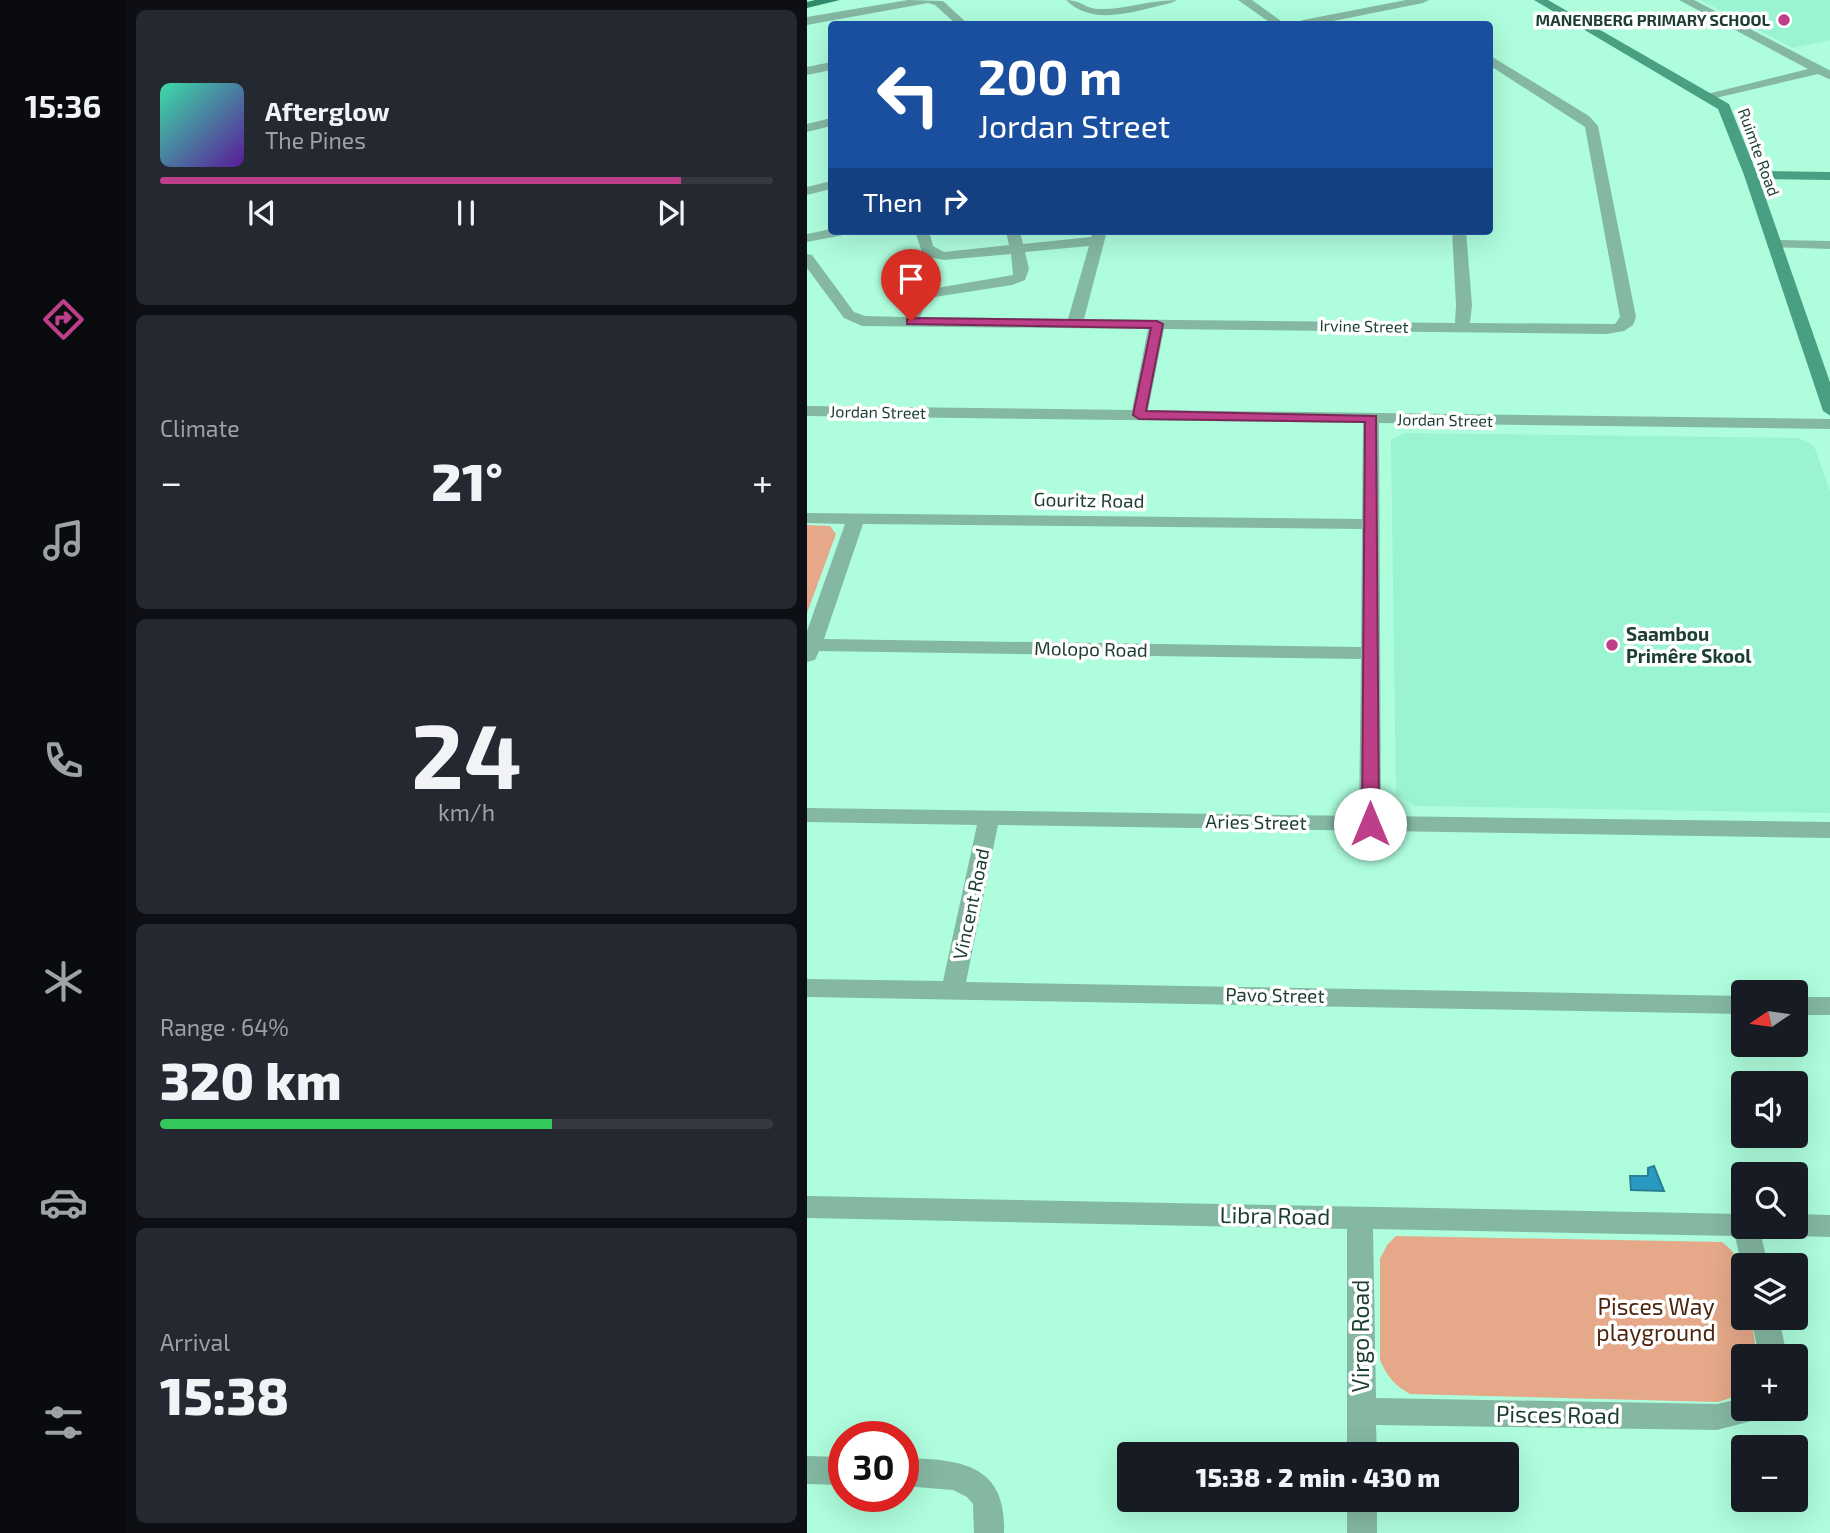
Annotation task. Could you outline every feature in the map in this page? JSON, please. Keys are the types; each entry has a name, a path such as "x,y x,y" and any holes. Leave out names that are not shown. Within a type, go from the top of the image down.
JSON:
{"main road":[{"path":"807,5 834,0"}],"street":[{"path":"1072,0 1089,12 1101,13 1171,0"},
{"path":"1244,0 1275,21"},
{"path":"1318,21 1422,0"},
{"name":"Ruimte Road","path":"1540,0 1711,97 1724,107 1751,175 1830,411"},
{"path":"1685,0 1825,73"},
{"path":"807,21 928,1 939,3 959,21"},
{"name":"Irvine Street","path":"807,258 854,319 1619,328 1628,322 1590,126 1584,119 1493,62"},
{"path":"807,71 828,70"},
{"path":"1711,97 1825,73"},
{"path":"807,128 828,123"},
{"path":"1751,175 1830,176"},
{"path":"807,191 828,186"},
{"path":"807,238 828,234"},
{"path":"923,235 925,249 937,255 1018,249 1098,236 1075,323"},
{"path":"911,321 920,297 924,294 1018,279 1022,269 1014,235"},
{"path":"1459,235 1464,305 1462,327"},
{"path":"1774,244 1830,245"},
{"path":"1139,415 1157,324"},
{"name":"Jordan Street","path":"807,411 1830,424"},
{"path":"1370,824 1371,419"},
{"name":"Gouritz Road","path":"807,518 1370,524"},
{"path":"809,652 855,519"},
{"name":"Molopo Road","path":"809,652 1370,653"},
{"name":"Aries Street","path":"807,815 1830,830"},
{"name":"Vincent Road","path":"953,989 989,818"},
{"name":"Pavo Street","path":"807,988 1731,1005"},
{"path":"1808,1006 1830,1006"},
{"name":"Libra Road","path":"807,1207 1731,1226"},
{"name":"Virgo Road","path":"1360,1217 1362,1442"},
{"path":"1808,1225 1830,1226"},
{"name":"Pisces Road","path":"1361,1411 1717,1418 1731,1414"},
{"path":"807,1470 828,1471"},
{"path":"919,1472 962,1477 981,1488 989,1505 989,1533"},
{"path":"1362,1512 1362,1533"}],"shaded area":[{"name":"MANENBERG PRIMARY SCHOOL","path":"1700,0 1830,0 1830,40 1793,48"},
{"name":"Saambou Primêre Skool","path":"1404,433 1799,438 1814,446 1831,495 1830,813 1415,806 1396,794 1391,440"}],"green space":[{"path":"807,525 830,526 836,534 807,613"},
{"name":"Pisces Way playground","path":"1396,1236 1722,1242 1734,1253 1731,1253 1731,1330 1753,1330 1755,1344 1731,1344 1731,1398 1718,1402 1410,1394 1392,1380 1380,1360 1380,1259 1387,1245"}],"water":[{"path":"1654,1166 1664,1191 1631,1190 1630,1176 1648,1176 1648,1168"}],"place":[{"name":"MANENBERG PRIMARY SCHOOL","path":"1784,20"},
{"name":"Saambou Primêre Skool","path":"1612,645"}],"route":[{"path":"911,321 1157,324 1139,415 1371,419 1370,824"}]}
